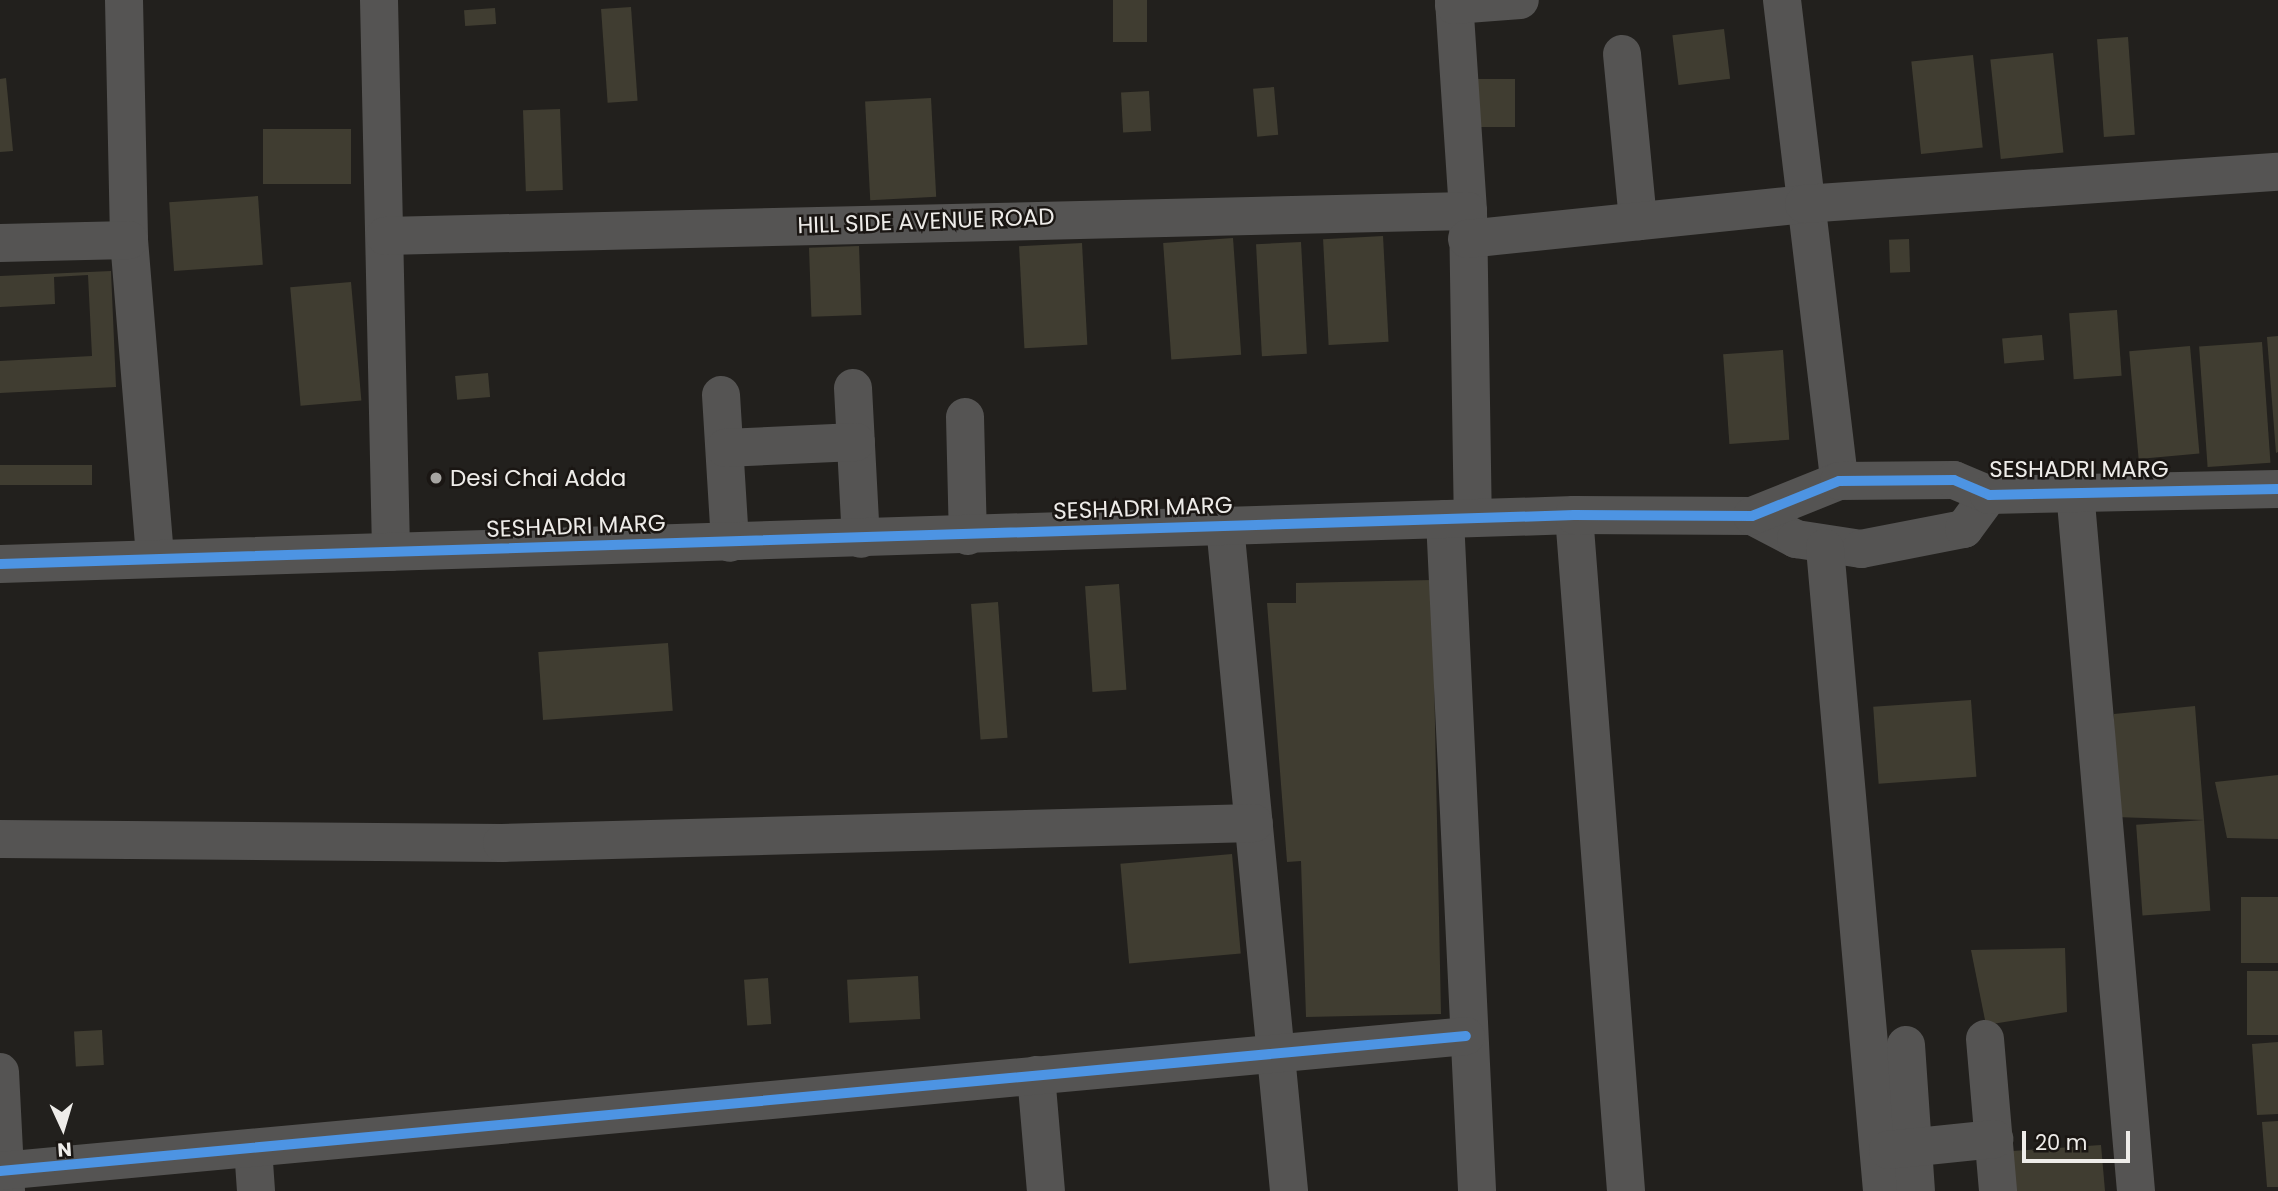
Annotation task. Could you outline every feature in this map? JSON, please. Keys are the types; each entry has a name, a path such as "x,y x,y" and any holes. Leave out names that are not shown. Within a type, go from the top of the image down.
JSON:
{"street":[{"path":"124,0 129,240 155,559"},
{"path":"379,0 391,552"},
{"path":"1477,1191 1466,1036 1459,519 1467,225 1454,3 1520,0"},
{"path":"1782,0 1804,204 1839,481"},
{"path":"1622,54 1638,221"},
{"name":"HILL SIDE AVENUE ROAD","path":"385,236 1638,221 1804,204 2278,172"},
{"path":"0,243 129,240"},
{"path":"853,388 861,539"},
{"path":"721,395 730,542"},
{"path":"965,417 968,536"},
{"path":"724,447 856,442"},
{"name":"SESHADRI MARG","path":"0,564 968,536 1574,515 1752,516 1839,481 1954,480 1989,495 2076,491 2278,489"},
{"path":"2076,491 2136,1191"},
{"name":"SESHADRI MARG","path":"1752,516 1825,548 1861,549 1964,529 1989,495"},
{"path":"1574,515 1626,1191"},
{"path":"1225,526 1289,1191"},
{"path":"1825,548 1895,1149 1916,1191"},
{"path":"0,839 502,844 1254,824"},
{"path":"0,1072 3,1178 253,1148 1466,1036"},
{"path":"1985,1039 1998,1191"},
{"path":"1882,1191 1895,1149 1906,1045"},
{"path":"1036,1075 1046,1191"},
{"path":"1895,1149 1994,1139"},
{"path":"253,1148 256,1191"}],"building":[{"path":"1113,0 1147,0 1147,42 1113,42"},
{"path":"631,7 638,101 608,103 601,9"},
{"path":"495,8 496,24 465,26 464,10"},
{"path":"1724,29 1730,79 1678,85 1672,35"},
{"path":"2128,37 2135,135 2104,137 2097,39"},
{"path":"2053,53 2063,152 2001,159 1990,60"},
{"path":"1973,55 1983,147 1921,154 1911,61"},
{"path":"6,78 13,151 0,152 0,79"},
{"path":"1467,79 1515,79 1515,127 1467,127"},
{"path":"1274,87 1278,135 1257,137 1253,89"},
{"path":"1149,91 1151,131 1123,132 1121,92"},
{"path":"931,98 936,197 870,200 865,101"},
{"path":"560,109 563,190 526,191 523,110"},
{"path":"263,129 351,129 351,184 263,184"},
{"path":"258,196 263,265 174,271 169,202"},
{"path":"1383,236 1389,342 1329,345 1323,239"},
{"path":"1233,238 1241,355 1171,360 1163,243"},
{"path":"1909,239 1910,272 1890,273 1889,240"},
{"path":"1301,242 1307,354 1262,356 1256,244"},
{"path":"1082,243 1087,345 1024,348 1019,246"},
{"path":"859,246 861,315 811,317 809,248"},
{"path":"111,271 116,387 0,393 0,361 92,356 88,275 54,277 55,304 0,307 0,276"},
{"path":"351,282 361,401 301,406 290,287"},
{"path":"2117,310 2122,376 2074,379 2069,313"},
{"path":"2042,335 2044,360 2004,363 2002,338"},
{"path":"2278,336 2278,452 2276,453 2267,337"},
{"path":"2262,342 2270,463 2208,467 2199,346"},
{"path":"2190,346 2199,454 2139,459 2129,351"},
{"path":"1783,350 1789,440 1729,444 1723,354"},
{"path":"488,373 490,397 457,400 455,376"},
{"path":"0,465 92,465 92,485 0,485"},
{"path":"1432,580 1441,1014 1306,1017 1301,861 1287,862 1267,603 1296,603 1296,583"},
{"path":"1119,584 1126,690 1092,692 1085,586"},
{"path":"998,602 1007,738 981,740 971,604"},
{"path":"668,643 673,711 543,720 538,652"},
{"path":"1971,700 1976,777 1879,784 1873,707"},
{"path":"2195,706 2204,820 2115,817 2114,714"},
{"path":"2278,775 2278,839 2227,838 2215,782"},
{"path":"2204,820 2210,911 2143,916 2136,825"},
{"path":"1232,854 1241,954 1129,963 1120,864"},
{"path":"2241,897 2278,897 2278,963 2241,963"},
{"path":"2065,948 2067,1012 1986,1025 1971,950"},
{"path":"2247,971 2278,971 2278,1035 2247,1035"},
{"path":"918,976 920,1019 849,1023 847,980"},
{"path":"768,978 771,1024 747,1026 744,980"},
{"path":"102,1030 104,1065 76,1066 74,1031"},
{"path":"2278,1042 2278,1114 2257,1115 2252,1044"},
{"path":"2278,1121 2278,1187 2267,1187 2262,1122"},
{"path":"2101,1145 2105,1191 2015,1191 2012,1151"}],"cycle path":[{"path":"0,564 1574,515 1752,516 1839,481 1954,480 1989,495 2278,489"},
{"path":"0,1171 1466,1036"}],"place":[{"name":"Desi Chai Adda","path":"436,478"}]}
